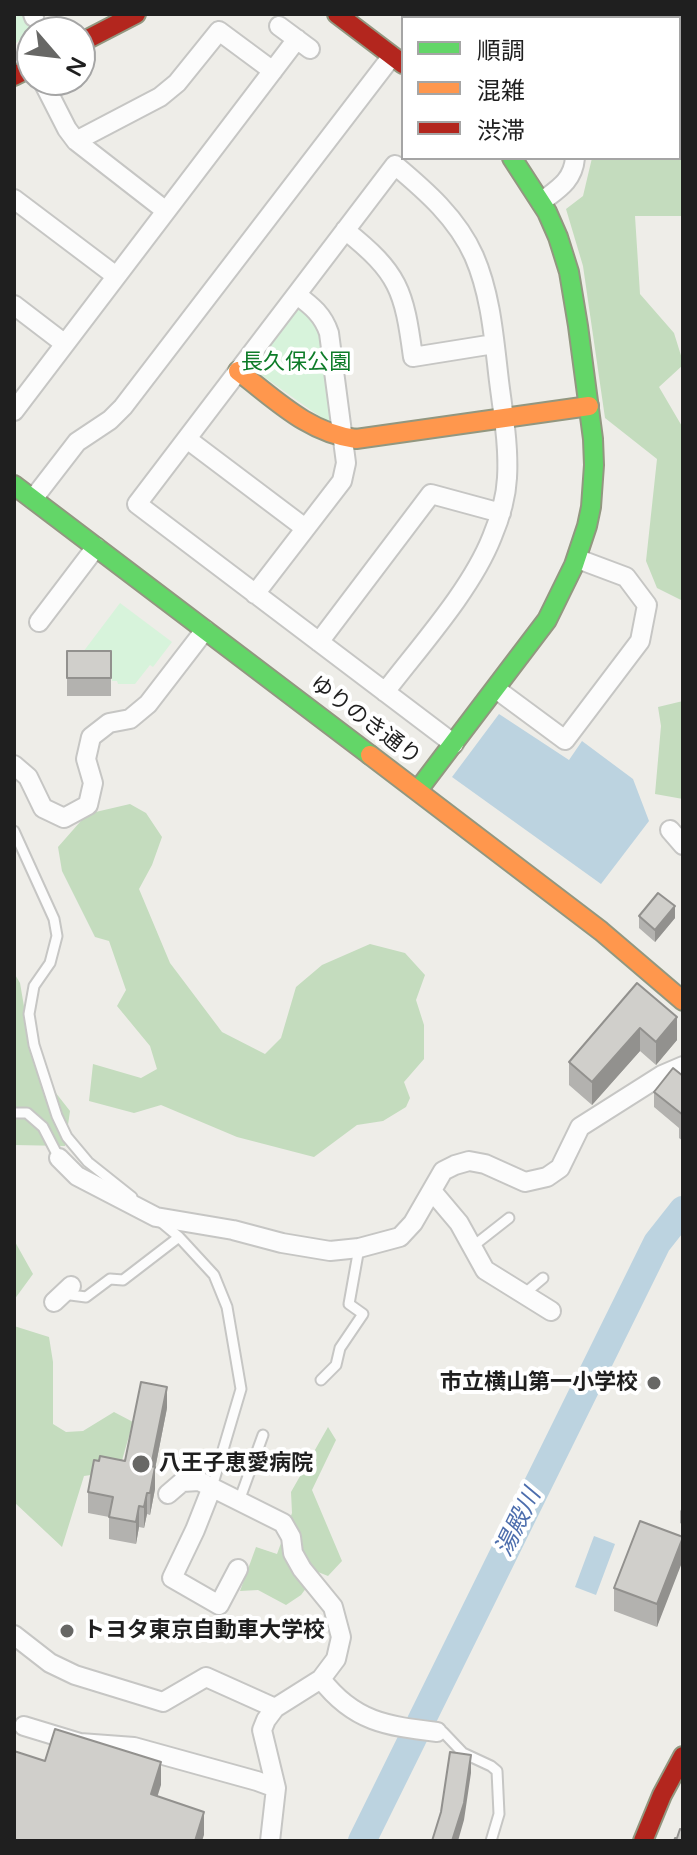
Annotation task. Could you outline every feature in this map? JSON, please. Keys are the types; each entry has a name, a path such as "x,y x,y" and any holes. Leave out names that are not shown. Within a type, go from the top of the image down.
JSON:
{"street":[{"path":"96,35 136,14"},
{"path":"33,499 77,442 110,420 123,407 397,60 337,14"},
{"path":"14,411 273,71 303,44 279,26"},
{"path":"76,141 160,97 177,83 219,31 273,71"},
{"path":"50,96 76,141 166,211"},
{"path":"418,790 547,620 578,559 594,483 589,406 572,285 549,216 513,160"},
{"path":"541,202 570,177 575,160"},
{"path":"385,692 471,577 491,540 501,513 507,480 504,418 494,344 487,298 473,254 440,204 395,165 137,504 255,594 319,642 385,692 454,744"},
{"path":"14,199 116,276"},
{"path":"345,230 371,251 393,278 403,297 413,357 494,344"},
{"path":"255,594 342,481 346,463 329,333 325,320 317,310 297,295"},
{"path":"14,305 65,344"},
{"path":"238,371 308,424 343,439 589,406"},
{"path":"187,439 305,528"},
{"name":"ゆりのき通り","path":"14,485 601,931 683,1001"},
{"path":"319,642 431,494 501,513"},
{"path":"42,609 96,547"},
{"path":"496,689 565,740 640,641 647,605 626,577 578,559"},
{"path":"14,765 28,777 43,808 64,818 88,805 93,783 86,759 91,737 109,723 130,719 148,704 205,630"},
{"path":"670,830 683,845"},
{"path":"59,1158 77,1176 156,1217 330,1251 359,1248 400,1237 413,1223 443,1171 455,1165 469,1161 485,1164 525,1182 547,1177 560,1168 580,1127 662,1075 683,1066"},
{"path":"432,1191 459,1223 485,1270 551,1311"},
{"path":"168,1494 182,1482 199,1481 283,1523 302,1569 333,1607 341,1637 336,1659 321,1679 275,1708 262,1730 276,1788 270,1841"},
{"path":"212,1487 172,1578 219,1605 238,1569"},
{"path":"14,1635 50,1663 75,1675 163,1702 206,1677 275,1708"},
{"path":"321,1679 335,1698 367,1718 401,1728 437,1732"},
{"path":"24,1726 80,1743 134,1747 276,1788"},
{"path":"643,1841 683,1756"}],"lane":[{"path":"14,831 54,919 57,936 50,963 34,986 29,1014 34,1045 57,1116 67,1137 88,1162 179,1237 214,1275 227,1307 241,1389 212,1487"},
{"path":"14,1113 27,1113 43,1127 59,1158"},
{"path":"472,1247 509,1218"},
{"path":"63,1294 86,1297 110,1279 123,1280 179,1237"},
{"path":"321,1380 336,1365 340,1348 363,1314 349,1304 359,1248"},
{"path":"524,1294 543,1278"},
{"path":"239,1501 263,1435"},
{"path":"437,1732 443,1732 463,1753 497,1771 499,1814 491,1841"}],"green space":[{"path":"16,17 14,45 14,18"},
{"path":"683,79 683,216 635,216 640,294 674,333 683,362 659,387 683,428 683,601 657,588 646,561 657,459 605,418 583,266 566,209 583,196 592,160 681,160"},
{"name":"長久保公園","path":"297,308 303,308 312,317 324,343 334,421 329,423 257,372 255,362"},
{"path":"120,603 172,642 135,684 112,681 111,668 71,668"},
{"path":"683,701 683,799 655,794 661,726 658,707"},
{"path":"130,804 146,813 162,837 139,889 170,963 222,1032 265,1054 281,1038 296,987 322,965 370,944 405,953 425,975 416,1000 424,1025 424,1059 404,1082 410,1098 406,1107 383,1121 357,1125 314,1157 237,1137 161,1105 134,1113 89,1101 93,1064 141,1078 157,1069 150,1046 117,1006 126,990 109,941 95,937 62,871 58,847 87,814"},
{"path":"14,973 20,983 34,1065 70,1111 65,1146 14,1145"},
{"path":"14,1240 33,1274 14,1300"},
{"path":"14,1326 49,1337 53,1362 53,1424 66,1432 83,1431 114,1412 133,1422 119,1471 84,1476 62,1547 14,1502"},
{"path":"328,1427 336,1440 312,1490 342,1561 328,1576 318,1572 301,1595 286,1605 258,1590 240,1591 256,1547 277,1554 292,1513 291,1492"}],"water":[{"path":"499,714 569,760 582,741 633,779 649,821 601,884 452,777"},
{"path":"594,1536 615,1544 596,1595 575,1587"}],"building":[{"path":"67,651 111,651 111,678 67,678"},
{"path":"658,893 675,906 655,930 639,916"},
{"path":"637,983 677,1017 656,1042 640,1028 592,1082 569,1062"},
{"path":"673,1068 683,1076 683,1115 654,1092"},
{"path":"141,1382 167,1387 151,1466 155,1467 150,1493 147,1493 144,1507 139,1506 136,1522 109,1517 113,1497 88,1492 94,1460 99,1461 100,1456 125,1461"},
{"path":"640,1521 683,1537 657,1604 614,1588"},
{"path":"55,1729 161,1762 151,1794 204,1812 195,1841 14,1841 14,1751 45,1761"},
{"path":"450,1752 471,1755 464,1803 452,1841 432,1841 441,1812"},
{"path":"680,1829 683,1830 683,1841 674,1841 677,1838"}],"waterway":[{"name":"湯殿川","path":"362,1841 657,1243 683,1210"}],"traffic: fast":[{"path":"418,790 547,620 574,565 591,507 593,439 569,272 547,212 513,160"},
{"path":"14,485 370,755"}],"traffic: slow":[{"path":"238,371 307,422 339,436 356,439 589,406"},
{"path":"370,755 601,931 683,1001"}],"traffic: jam":[{"path":"96,35 136,14"},
{"path":"337,14 401,62"},
{"path":"643,1841 683,1756"}],"place":[{"name":"市立横山第一小学校","path":"654,1383"},
{"name":"八王子恵愛病院","path":"141,1464"},
{"name":"トヨタ東京自動車大学校","path":"67,1631"}]}
